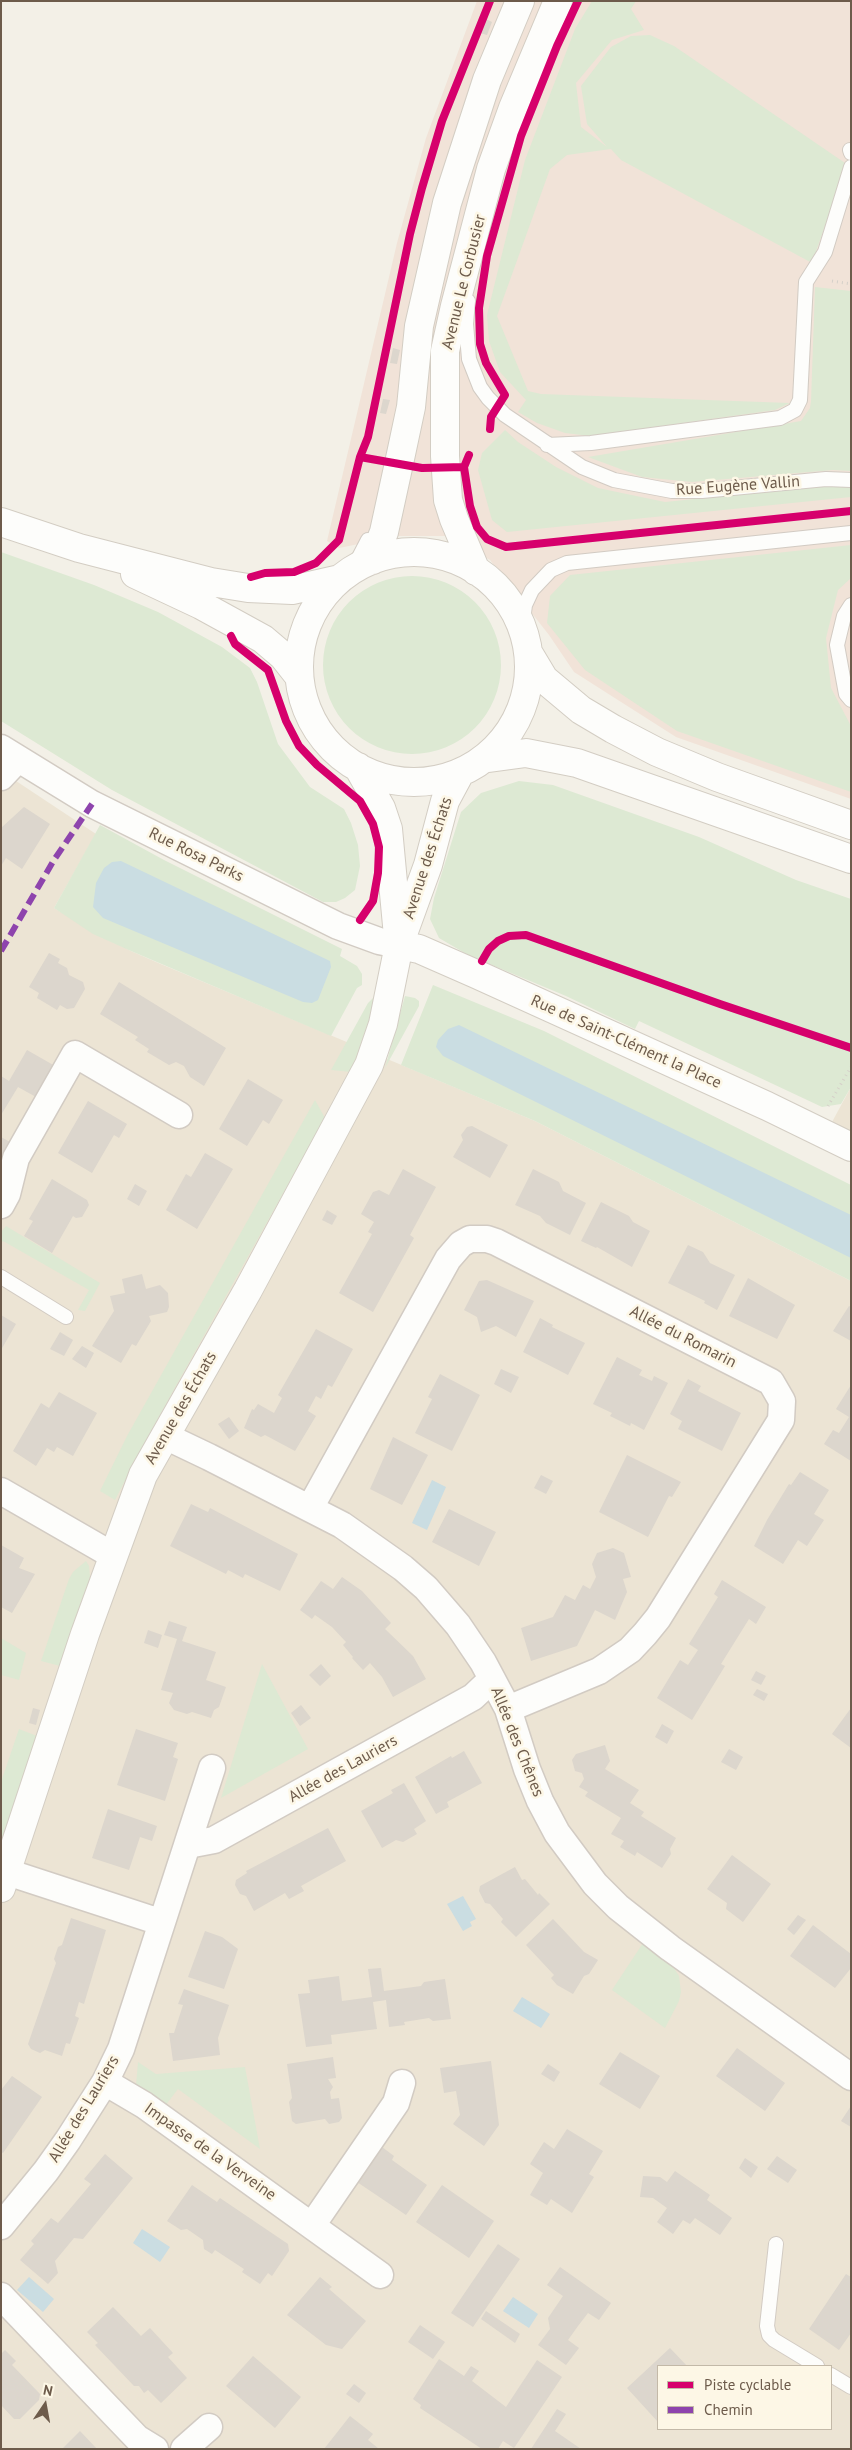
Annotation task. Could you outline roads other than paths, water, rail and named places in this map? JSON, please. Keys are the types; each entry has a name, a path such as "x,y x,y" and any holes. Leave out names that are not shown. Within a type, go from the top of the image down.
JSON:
{"street":[{"name":"Avenue Le Corbusier","path":"355,568 384,532 411,407 419,326 447,203 469,131 520,1"},
{"name":"Avenue Le Corbusier","path":"476,571 448,500 445,456 445,351 491,169 513,108 558,1"},
{"path":"1,522 80,548 211,582 248,588 292,590 393,554 420,553 448,559 476,571 508,602 544,679 581,710 657,752 718,777 851,825"},
{"path":"80,548 201,604 243,627 263,639 282,656 298,675"},
{"path":"355,568 322,594 302,635 298,655 298,675 300,692 317,730 339,753 358,767 386,776 413,781 438,779 460,773 489,758 506,741 519,720 530,676 526,641"},
{"path":"489,758 526,753 577,764 851,859"},
{"name":"Rue Rosa Parks","path":"7,761 320,917 379,941 399,945"},
{"name":"Avenue des Échats","path":"358,767 381,808 388,829 399,945"},
{"name":"Avenue des Échats","path":"4,1880 112,1555 144,1474 248,1290 369,1065 383,1024 399,945 428,865 445,801 460,773"},
{"name":"Rue de Saint-Clément la Place","path":"399,945 419,950 476,974 767,1106 851,1147"},
{"path":"1,1205 7,1194 16,1158 75,1054 179,1115"},
{"name":"Allée du Romarin","path":"310,1508 448,1259 461,1244 470,1240 479,1238 496,1242 771,1382 782,1401 781,1420 654,1624 630,1650 599,1671 508,1710"},
{"name":"Allée des Chênes","path":"165,1436 209,1456 342,1526 374,1547 426,1588 458,1625 492,1679 508,1710 527,1769 540,1801 557,1833 595,1884 618,1907 670,1948 851,2077"},
{"path":"1,1491 112,1555"},
{"name":"Allée des Lauriers","path":"188,1844 214,1840 473,1697 492,1679"},
{"name":"Allée des Lauriers","path":"1,2226 46,2171 105,2082 121,2049 160,1922 188,1844 212,1768"},
{"path":"4,1880 160,1922"},
{"name":"Impasse de la Verveine","path":"105,2082 144,2105 313,2224 380,2275"},
{"path":"313,2224 396,2103 402,2083"},
{"path":"1,2296 137,2438 155,2449"},
{"path":"184,2449 208,2427"}],"lane":[{"path":"547,445 591,443 780,418 795,410 800,400 806,282 825,252 851,167"},
{"name":"Rue Eugène Vallin","path":"482,207 466,324 469,359 480,387 505,415 547,445 582,466 614,480 672,491 702,492 826,479 851,480"},
{"path":"526,641 525,605 532,590 551,570 567,563 851,533"},
{"path":"851,606 844,616 837,645 846,694 851,700"},
{"path":"1,1277 66,1316"},
{"path":"776,2244 767,2326 769,2334 774,2340 815,2365"},
{"path":"832,2376 851,2387"}]}
